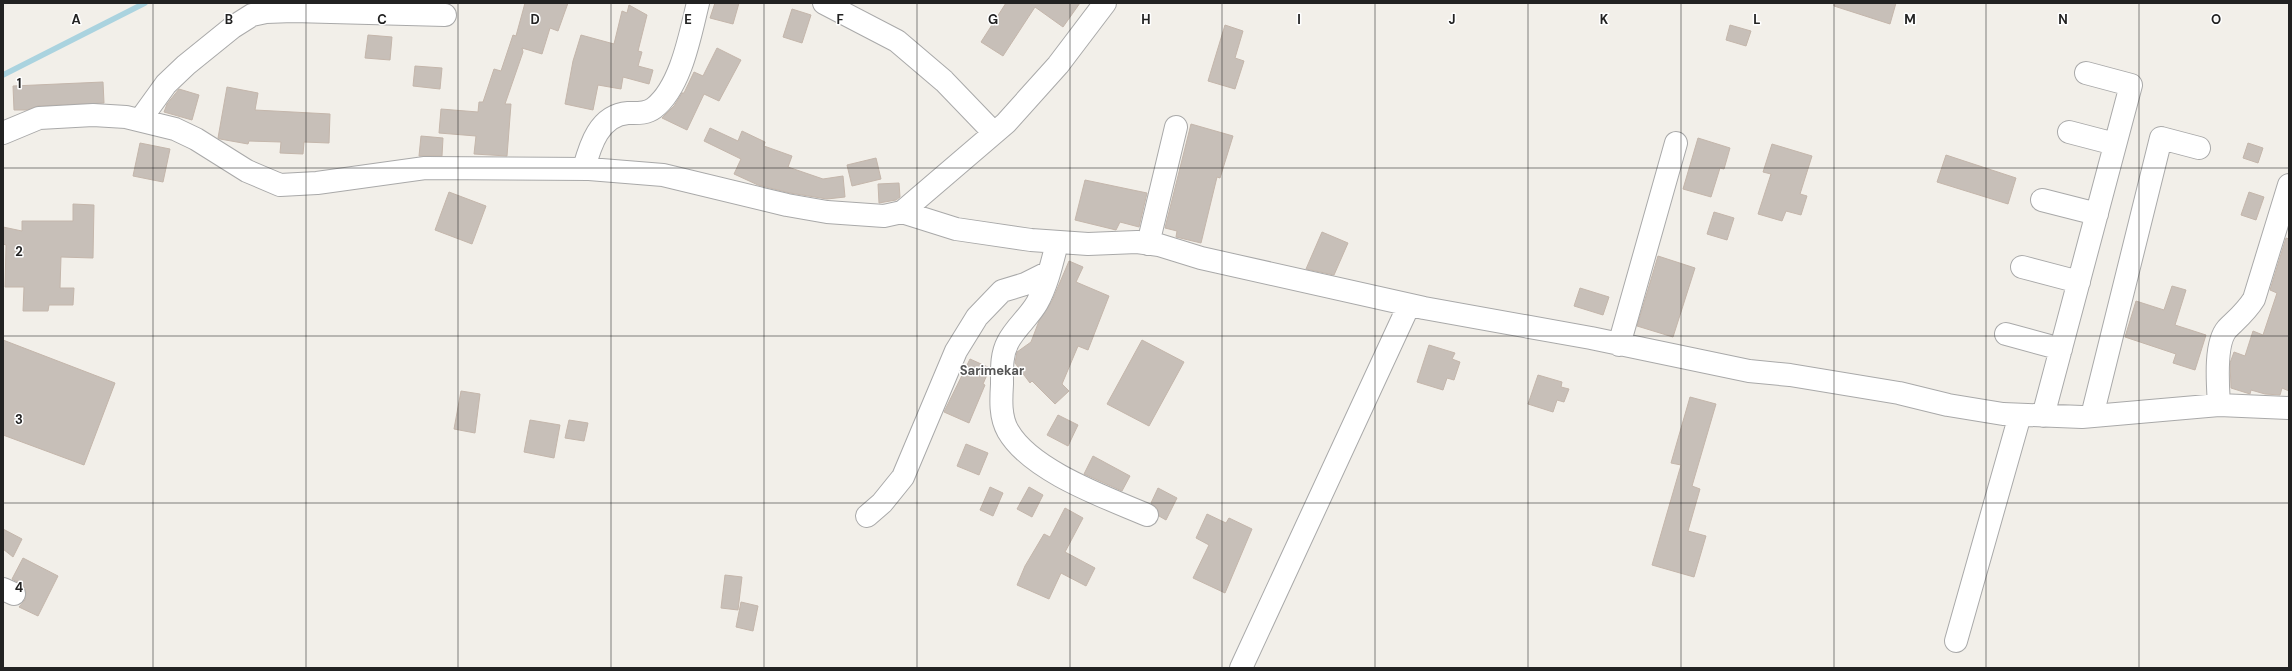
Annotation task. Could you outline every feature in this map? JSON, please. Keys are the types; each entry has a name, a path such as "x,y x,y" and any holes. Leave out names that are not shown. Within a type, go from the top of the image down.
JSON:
{"street":[{"path":"584,168 595,136 608,120 619,115 650,110 667,93 677,77 698,3"},
{"path":"824,3 897,41 944,81 994,133"},
{"path":"3,133 39,118 92,115 140,120 175,128 196,139 247,171 280,185 317,183 425,168 584,168 663,175 787,205 827,212 884,216 902,212 994,133 1058,65 1105,3"},
{"path":"140,120 166,84 186,65 233,27 252,15 266,12 293,11 445,16"},
{"path":"2043,416 2131,85 2086,73"},
{"path":"1148,244 1176,127"},
{"path":"2069,132 2115,144"},
{"path":"2092,416 2161,138 2199,148"},
{"path":"1619,345 1676,143"},
{"path":"2219,405 2218,366 2222,339 2227,329 2246,312 2254,299 2289,185"},
{"path":"2042,200 2097,214"},
{"path":"902,212 956,229 1057,243 1148,244 1201,258 1409,304 1749,370 1790,375 1899,393 1948,405 2020,415 2043,416 2092,416 2219,405 2289,408"},
{"path":"1057,243 1049,272 1037,303 1014,333 1005,349 1001,398 1002,416 1008,431 1023,450 1036,462 1093,491 1147,515"},
{"path":"2022,267 2079,282"},
{"path":"867,516 882,504 903,477 952,358 977,317 1002,291 1025,284 1049,272"},
{"path":"1241,668 1409,304"},
{"path":"2006,334 2061,349"},
{"path":"1956,641 2020,415"}],"building":[{"path":"525,3 568,3 558,31 550,28 542,54 522,48 523,52 505,104 511,104 507,156 474,154 476,136 439,133 441,109 478,112 479,102 483,102 494,69 501,71 513,35 516,36"},
{"path":"715,3 739,3 733,24 710,18"},
{"path":"1006,3 1080,3 1063,27 1035,7 1003,56 981,42"},
{"path":"1834,3 1896,3 1890,24 1834,6"},
{"path":"629,5 647,15 638,51 642,52 638,66 653,70 649,84 623,77 621,89 598,85 593,110 565,104 573,61 581,35 614,44 622,11 627,13"},
{"path":"792,9 811,15 802,43 783,37"},
{"path":"1225,25 1243,31 1235,58 1244,61 1235,89 1208,81"},
{"path":"1730,25 1751,31 1746,46 1726,40"},
{"path":"368,35 392,37 390,60 365,58"},
{"path":"717,48 741,60 719,101 704,94 687,130 662,118 674,106 682,93 684,93 694,72 703,76"},
{"path":"415,66 442,68 440,89 413,86"},
{"path":"103,82 104,103 38,106 27,110 14,110 13,86"},
{"path":"227,87 258,93 255,110 330,114 329,143 304,142 303,154 280,153 281,142 249,141 248,144 218,138"},
{"path":"179,89 199,95 192,120 164,112 167,104"},
{"path":"1191,124 1233,136 1220,178 1217,177 1201,243 1176,237 1177,231 1165,228"},
{"path":"710,128 738,141 742,131 765,142 764,146 792,156 788,167 823,179 843,176 845,197 827,199 790,193 758,185 734,174 741,159 704,141"},
{"path":"421,136 443,138 442,156 419,156"},
{"path":"1698,138 1730,148 1724,169 1720,168 1711,197 1683,189"},
{"path":"140,143 170,149 163,182 133,176"},
{"path":"2248,143 2263,148 2258,163 2243,158"},
{"path":"1772,144 1812,156 1800,194 1807,196 1801,215 1786,211 1782,221 1758,214 1771,174 1763,172"},
{"path":"1946,155 2016,178 2008,204 1937,182"},
{"path":"876,158 881,179 852,186 847,165"},
{"path":"1085,180 1147,193 1139,227 1120,222 1116,230 1075,220"},
{"path":"899,183 900,197 896,200 879,203 878,184"},
{"path":"449,192 486,206 472,244 435,230"},
{"path":"2249,192 2264,197 2256,220 2241,215"},
{"path":"73,204 94,205 93,258 61,257 60,288 74,288 73,305 49,305 48,311 23,311 24,287 5,287 6,245 3,244 3,227 22,231 22,221 73,221"},
{"path":"1714,212 1734,218 1727,240 1707,234"},
{"path":"1322,232 1348,243 1334,275 1306,269"},
{"path":"2286,238 2289,239 2289,391 2282,388 2280,395 2265,394 2251,390 2250,394 2231,388 2230,363 2234,352 2245,356 2253,331 2263,335 2277,293 2270,290"},
{"path":"1658,256 1695,268 1673,337 1637,326"},
{"path":"1069,261 1083,267 1076,282 1109,296 1088,350 1078,346 1062,384 1069,391 1055,404 1032,381 1030,383 1015,363 1017,352 1031,342 1039,321 1052,301"},
{"path":"2172,286 2186,290 2175,325 2206,335 2195,370 2173,363 2176,354 2125,337 2136,301 2164,310"},
{"path":"1580,288 1609,297 1603,315 1574,306"},
{"path":"3,340 115,383 84,465 3,435"},
{"path":"1142,340 1184,362 1149,426 1107,404"},
{"path":"1429,345 1455,353 1452,359 1460,362 1454,380 1447,378 1443,390 1417,382"},
{"path":"970,359 990,368 983,384 985,385 969,423 944,412"},
{"path":"1538,375 1562,382 1561,387 1569,389 1564,402 1557,400 1553,412 1528,404"},
{"path":"461,391 480,394 475,433 454,429"},
{"path":"1690,397 1716,404 1692,486 1700,489 1688,531 1706,536 1694,577 1652,565 1681,465 1671,463"},
{"path":"1058,415 1078,425 1068,446 1047,435"},
{"path":"530,420 560,425 554,458 524,452"},
{"path":"569,420 588,423 584,441 565,438"},
{"path":"966,444 988,453 979,475 957,466"},
{"path":"1093,456 1130,476 1122,491 1084,474"},
{"path":"990,487 1003,493 993,516 980,510"},
{"path":"1029,487 1043,495 1032,517 1017,509"},
{"path":"1158,488 1177,498 1166,520 1159,516 1157,508 1151,503"},
{"path":"1065,508 1083,518 1065,552 1095,568 1086,586 1061,573 1049,599 1017,585 1025,566 1044,534 1050,537"},
{"path":"1207,514 1226,523 1229,518 1252,529 1225,593 1193,578 1209,545 1196,538"},
{"path":"3,529 22,539 13,557 3,549"},
{"path":"23,558 58,576 38,616 19,607 25,600 26,592 24,586 12,579"},
{"path":"725,575 742,577 738,610 721,608"},
{"path":"741,602 758,606 753,631 736,627"}],"waterway":[{"path":"3,75 145,3"}],"district":[{"name":"Sarimekar","path":"992,370"}]}
